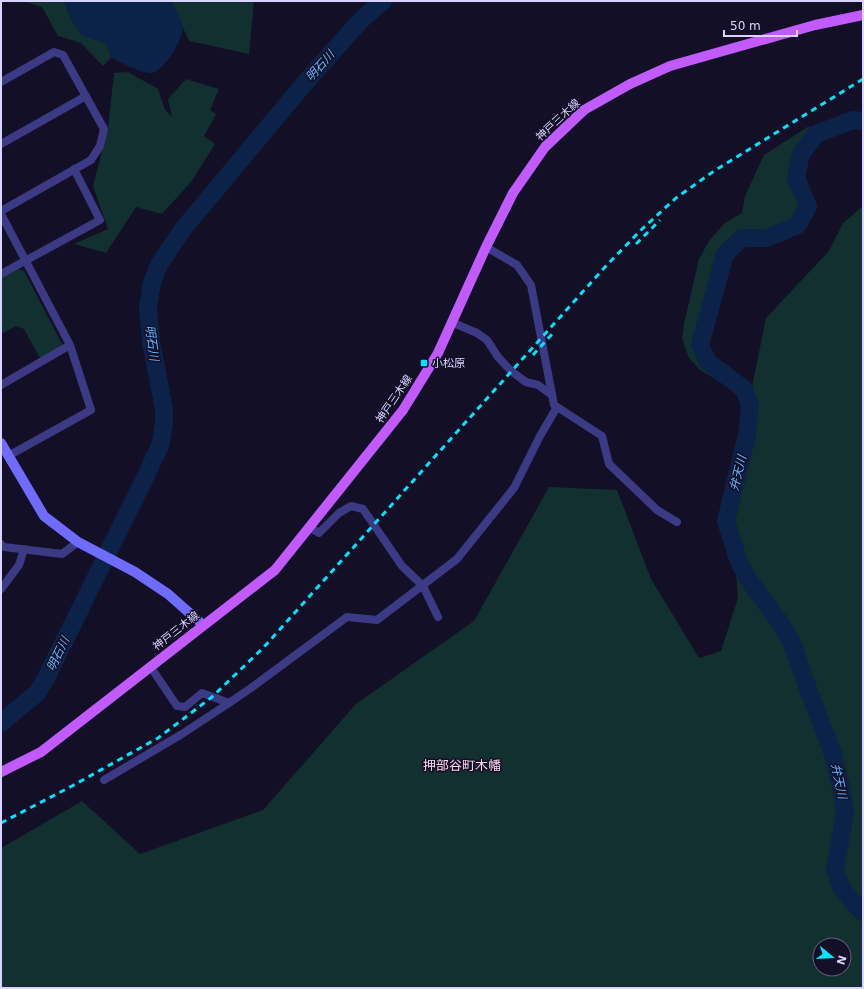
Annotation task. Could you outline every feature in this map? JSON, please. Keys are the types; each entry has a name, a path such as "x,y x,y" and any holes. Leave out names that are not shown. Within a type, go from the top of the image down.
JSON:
{"main road":[{"name":"神戸三木線","path":"1,772 41,752 275,570 403,410 438,353 486,246 513,193 545,147 584,110 630,84 670,66 816,25 861,15"}],"street":[{"path":"1,82 54,52 63,55 104,129 100,146 91,160 1,211"},
{"path":"1,144 86,96"},
{"path":"1,274 100,220 74,169"},
{"path":"1,214 70,345 91,410 8,456"},
{"path":"486,246 517,265 531,285 554,405 602,436 610,464 657,510 677,522"},
{"path":"452,322 477,333 487,340 498,357 511,371 526,382 538,384 552,395"},
{"path":"1,385 70,345"},
{"path":"104,780 182,734 229,703 347,616 377,620 457,559 514,488 540,436 557,407"},
{"path":"1,443 44,516 78,542 135,572 168,594 203,625"},
{"path":"309,527 319,533 339,513 351,506 363,509 402,566 423,586 438,617"},
{"path":"1,544 4,547 62,554 78,542"},
{"path":"1,589 19,565 24,549"},
{"path":"150,666 177,706 185,707 202,693 229,703"}],"green space":[{"path":"23,1 64,1 69,15 81,34 107,44 111,58 103,66 81,43 58,36 42,7"},
{"path":"171,1 254,1 249,54 189,41"},
{"path":"128,72 158,89 165,110 172,117 168,99 186,79 219,89 210,110 216,114 204,136 215,144 191,182 162,214 136,207 106,253 74,244 108,229 93,186 108,128 114,73"},
{"path":"809,126 812,131 794,153 793,179 801,201 796,220 770,233 750,232 736,236 716,262 699,326 699,351 706,365 730,382 728,386 701,371 689,358 682,339 699,259 709,241 725,223 742,213 745,196 764,155"},
{"path":"863,206 863,988 1,988 1,848 82,801 140,854 263,810 356,704 474,621 549,487 617,490 651,579 699,658 721,651 738,598 730,495 766,318 829,251 843,223"},
{"path":"18,269 24,271 63,346 40,358 24,329 16,326 1,334 1,278"}],"water":[{"path":"64,1 171,1 183,26 180,39 168,61 157,71 152,73 143,72 111,58 107,44 81,34 69,15"}],"waterway":[{"name":"明石川","path":"1,723 37,693 44,682 161,443 164,423 164,409 151,342 148,308 152,282 160,263 183,229 304,84 360,21 383,1"},
{"name":"弁天川","path":"863,121 853,120 816,134 801,154 796,178 808,206 798,225 767,238 742,238 725,254 700,345 708,362 744,389 750,405 747,435 726,521 738,559 746,576 781,624 792,643 833,754 845,812 835,869 841,887 863,912"}],"railway":[{"path":"1,823 72,786 158,738 212,697 264,647 605,267 641,230 676,198 714,171 863,79"},
{"path":"636,244 660,220"},
{"path":"533,355 554,332"}],"place":[{"name":"小松原","path":"424,363"}],"district":[{"name":"押部谷町木幡","path":"462,765"}]}
